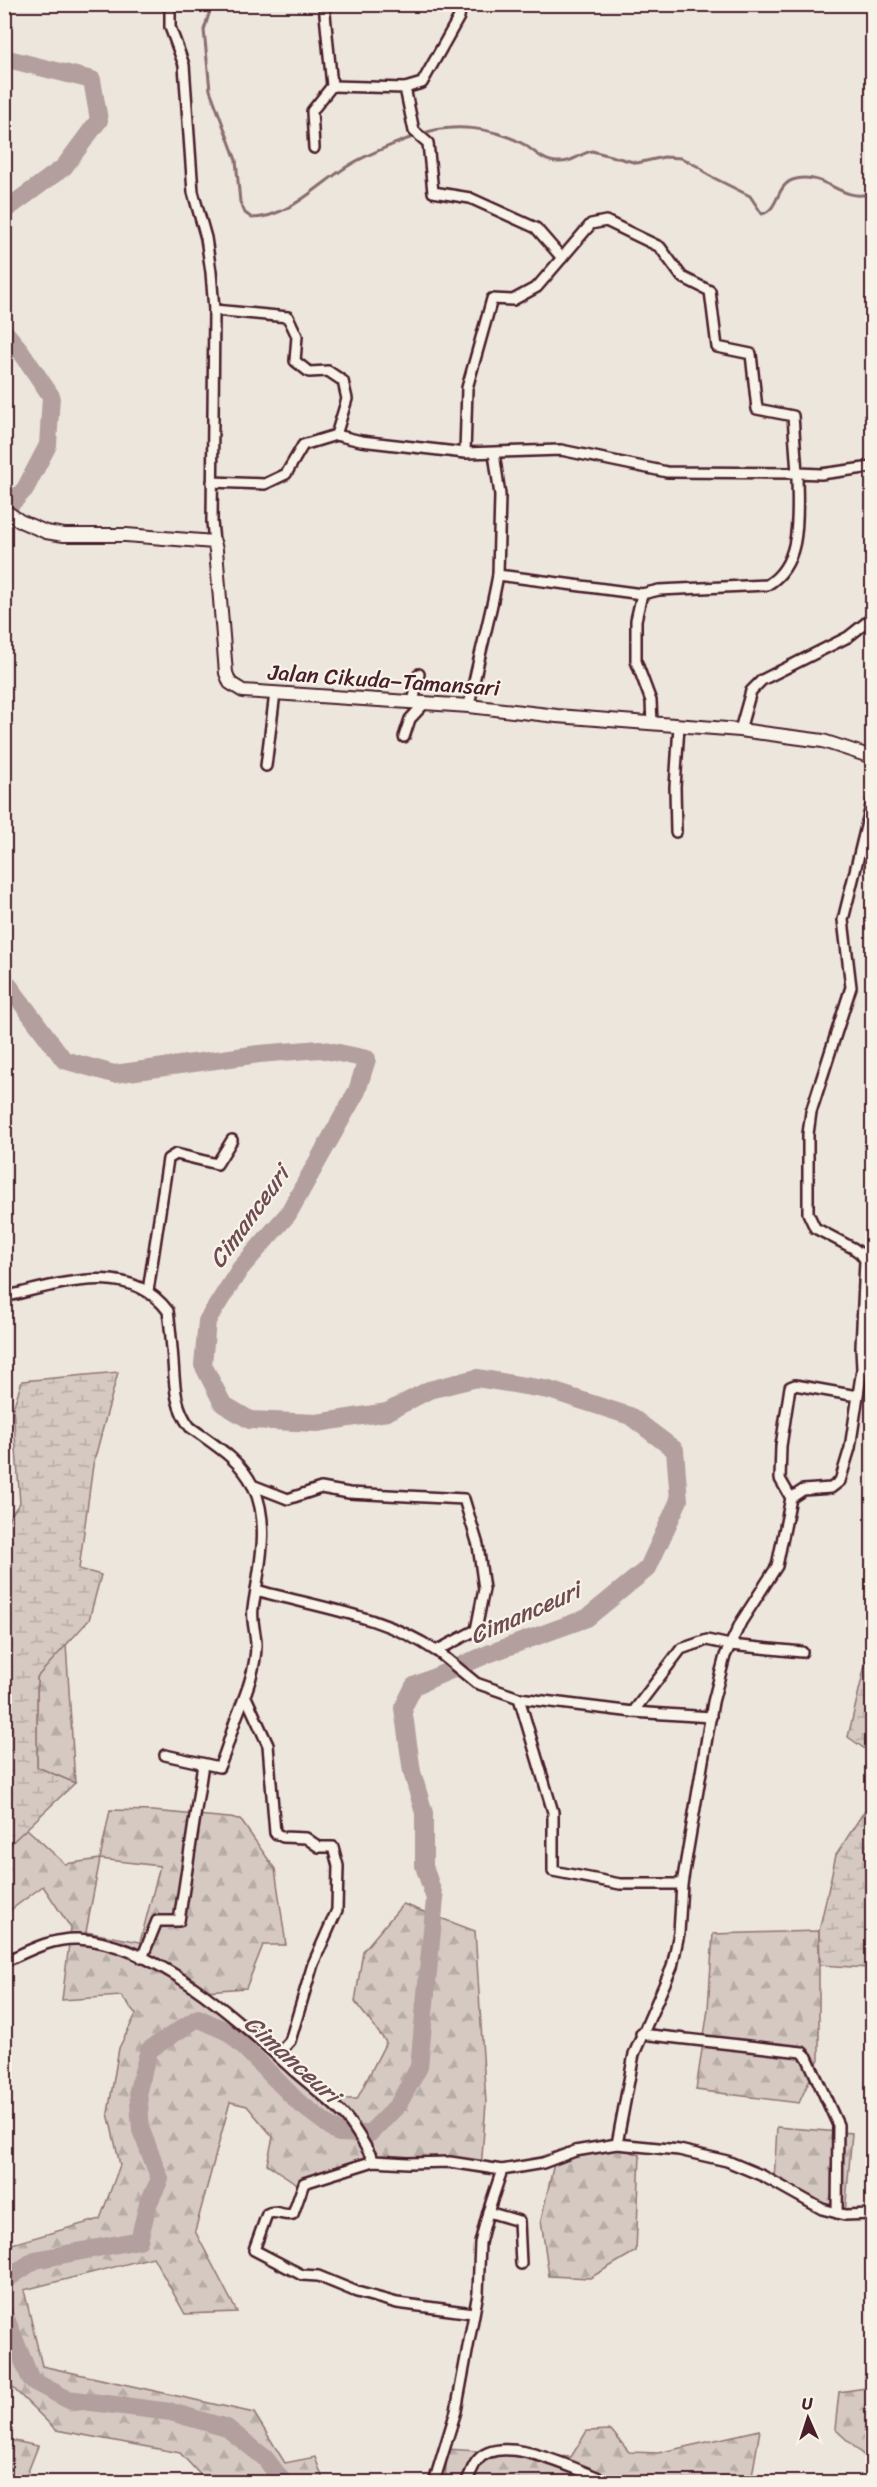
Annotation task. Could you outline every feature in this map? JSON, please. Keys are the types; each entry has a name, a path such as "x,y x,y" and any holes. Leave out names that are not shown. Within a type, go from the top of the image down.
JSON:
{"street":[{"path":"4,510 46,532 64,535 126,535 214,542 213,310 206,238 193,192 184,65 170,27 170,4"},
{"path":"314,148 312,111 332,86 324,4"},
{"path":"332,86 405,88 422,83 459,16 461,4"},
{"path":"405,88 414,131 428,143 433,192 470,198 536,228 562,258"},
{"path":"465,453 467,388 492,299 513,300 537,288 591,224 606,221 660,247 682,277 710,291 717,347 751,354 757,409 793,416 797,473 797,524 793,552 781,577 767,585 659,590 642,594 498,575"},
{"path":"213,310 288,317 297,336 295,361 309,372 328,371 343,381 347,399 336,435"},
{"path":"212,482 265,484 286,474 303,445 336,435 361,441 465,453 561,450 667,472 821,474 873,467"},
{"path":"469,706 478,657 490,621 498,575 500,495 494,453"},
{"name":"Jalan Cikuda–Tamansari","path":"214,542 226,673 230,683 243,691 469,706 740,730 823,741 873,757"},
{"path":"642,594 636,620 636,661 651,701 652,724"},
{"path":"740,730 751,691 762,680 848,637 873,618"},
{"path":"404,737 410,719 419,704 419,674"},
{"path":"266,766 275,693"},
{"path":"676,832 675,787 679,726"},
{"path":"791,1498 803,1490 831,1488 840,1481 850,1448 862,1369 865,1260 853,1248 815,1228 808,1213 808,1134 811,1112 851,987 843,920 873,802"},
{"path":"148,1291 168,1159 176,1154 217,1164 232,1140"},
{"path":"4,1297 91,1278 125,1282 148,1291 168,1311 176,1399 184,1420 236,1462 252,1485 258,1502 261,1560 252,1612 256,1646 246,1697 239,1711 228,1750 219,1767 165,1755"},
{"path":"617,2144 634,2054 672,1967 679,1933 682,1884 713,1702 730,1645 741,1622 777,1566 791,1498 780,1479 781,1446 790,1387 795,1385 857,1396"},
{"path":"252,1485 288,1499 321,1488 349,1493 464,1498 478,1545 484,1589 476,1630 436,1650 417,1638 342,1610 256,1590"},
{"path":"633,1712 681,1649 707,1640 730,1645 801,1652"},
{"path":"437,1651 476,1683 519,1698 633,1712 711,1717"},
{"path":"246,1697 268,1745 275,1833 283,1837 306,1838 319,1847 333,1847 338,1866 337,1910 313,1964 290,2041 277,2055"},
{"path":"519,1698 554,1812 553,1871 620,1884 682,1884"},
{"path":"142,1958 158,1921 179,1921 203,1764"},
{"path":"4,1962 58,1940 78,1939 100,1943 142,1958 178,1977 205,1995 345,2116 374,2161"},
{"path":"641,2034 802,2052 807,2057 838,2125 837,2213"},
{"path":"473,2313 397,2303 357,2292 318,2276 302,2275 254,2250 267,2214 271,2212 288,2216 293,2214 304,2183 374,2161 450,2162 502,2170 532,2166 575,2151 617,2144 679,2150 726,2161 763,2176 809,2202 837,2213 873,2214"},
{"path":"438,2482 435,2479 456,2411 469,2349 478,2293 480,2243 502,2170"},
{"path":"488,2212 519,2221 521,2264"},
{"path":"466,2482 477,2460 493,2451 515,2449 597,2477 602,2482"}],"green space":[{"path":"118,1372 93,1465 79,1569 101,1575 89,1620 37,1677 37,1767 75,1783 5,1849 4,1524 20,1503 13,1408 22,1381"},
{"path":"66,1644 75,1783 37,1767 37,1677"},
{"path":"866,1661 872,1663 872,1754 848,1737"},
{"path":"872,1799 872,1923 868,1968 820,1965 819,1931 836,1855"},
{"path":"110,1810 153,1811 240,1819 275,1869 286,1945 263,1945 246,1988 205,1991 205,2002 257,2029 320,2099 357,2099 386,2042 355,2002 363,1951 403,1904 475,1931 486,2103 481,2170 370,2165 303,2188 267,2164 273,2137 247,2106 230,2102 195,2231 237,2312 185,2314 153,2257 24,2290 42,2366 254,2413 285,2463 315,2457 324,2482 207,2482 180,2453 56,2430 10,2385 4,2373 5,2246 100,2219 120,2165 108,2113 119,2048 136,2014 121,1996 62,2000 71,1928 43,1886 5,1914 5,1849 26,1828 65,1864 100,1859","holes":["100,1859 160,1866 140,1942 86,1932"]},
{"path":"819,1931 819,2059 799,2103 696,2090 708,2009 713,1934"},
{"path":"777,2127 852,2133 845,2214 810,2204 774,2181"},
{"path":"612,2145 640,2155 636,2251 590,2278 549,2276 541,2220 555,2159"},
{"path":"872,2387 872,2463 835,2429 839,2392"},
{"path":"611,2430 629,2452 658,2453 760,2430 751,2482 445,2482 447,2449 571,2457 587,2431"},
{"path":"5,2439 38,2446 24,2482 5,2482"}],"waterway":[{"path":"212,4 204,30 210,90 236,160 240,202 245,213 252,218 266,216 291,206 356,161 415,136"},
{"name":"Cimanceuri","path":"4,58 92,80 99,120 64,167 4,211"},
{"path":"421,134 447,128 488,131 514,139 553,162 567,161 592,151 637,163 664,157 681,158 699,167 708,175 750,196 762,214 768,212 772,207 784,186 796,179 817,180 852,194 872,193"},
{"name":"Cimanceuri","path":"4,331 20,350 51,396 48,445 25,489 4,511"},
{"name":"Cimanceuri","path":"4,979 64,1060 114,1074 259,1054 320,1049 367,1059 357,1091 288,1214 240,1269 207,1321 203,1365 223,1404 250,1420 317,1423 387,1412 429,1390 477,1378 549,1390 630,1416 675,1450 679,1500 648,1568 587,1618 488,1654 414,1686 403,1708 412,1772 424,1813 424,1866 435,1899 419,2067 398,2105 369,2134 339,2133 298,2102 230,2033 198,2018 149,2050 138,2090 141,2130 160,2179 148,2204 139,2240 35,2260 4,2281"},
{"name":"Cimanceuri","path":"4,2314 31,2380 67,2399 171,2412 227,2428 265,2458 283,2482"}]}
